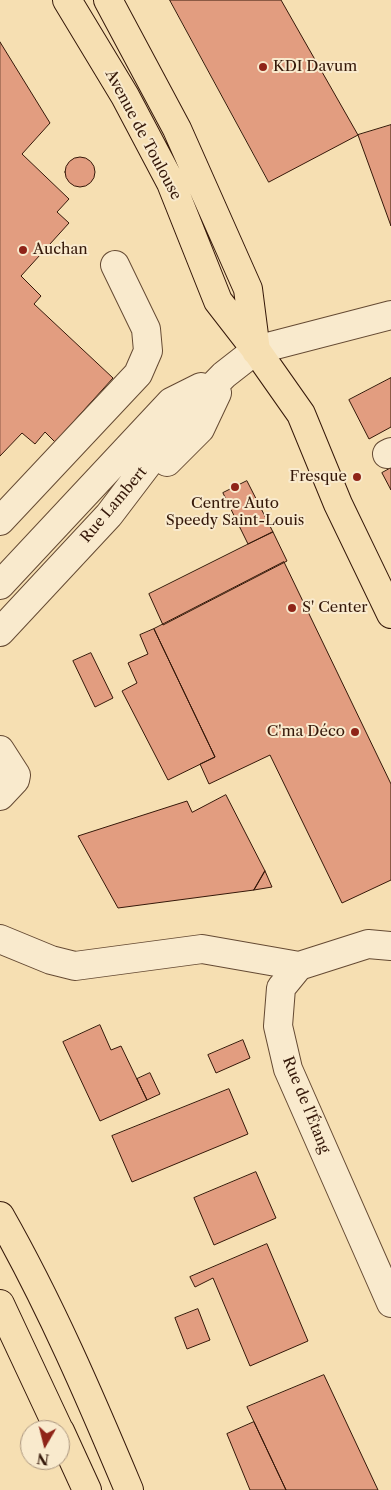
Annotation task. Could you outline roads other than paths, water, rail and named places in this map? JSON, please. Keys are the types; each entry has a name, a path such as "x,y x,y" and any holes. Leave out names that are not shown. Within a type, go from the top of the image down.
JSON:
{"main road":[{"name":"Avenue de Toulouse","path":"67,0 126,96 171,183 218,301 256,350 301,414 338,504 391,614"},
{"name":"Avenue de Toulouse","path":"108,0 177,130 248,289 256,350"},
{"path":"0,1216 20,1251 84,1383 129,1490"},
{"path":"0,1304 55,1420"},
{"path":"70,1453 87,1490"}],"street":[{"path":"0,521 138,374 148,351 146,329 115,265"},
{"name":"Rue Lambert","path":"0,632 109,515 186,415 224,375 256,350 391,315"},
{"name":"Rue Lambert","path":"0,585 172,402 224,375"},
{"path":"0,750 16,775 15,780 0,796"},
{"path":"0,939 51,960 75,966 202,949 299,966 368,944 391,946"},
{"name":"Rue de l'Étang","path":"299,966 281,988 278,1026 288,1070 391,1303"}],"place":[{"name":"KDI Davum","path":"263,67"},
{"name":"Auchan","path":"23,250"},
{"name":"Fresque","path":"357,477"},
{"name":"Centre Auto Speedy Saint-Louis","path":"235,487"},
{"name":"S' Center","path":"292,608"},
{"name":"C'ma Déco","path":"355,732"}]}
